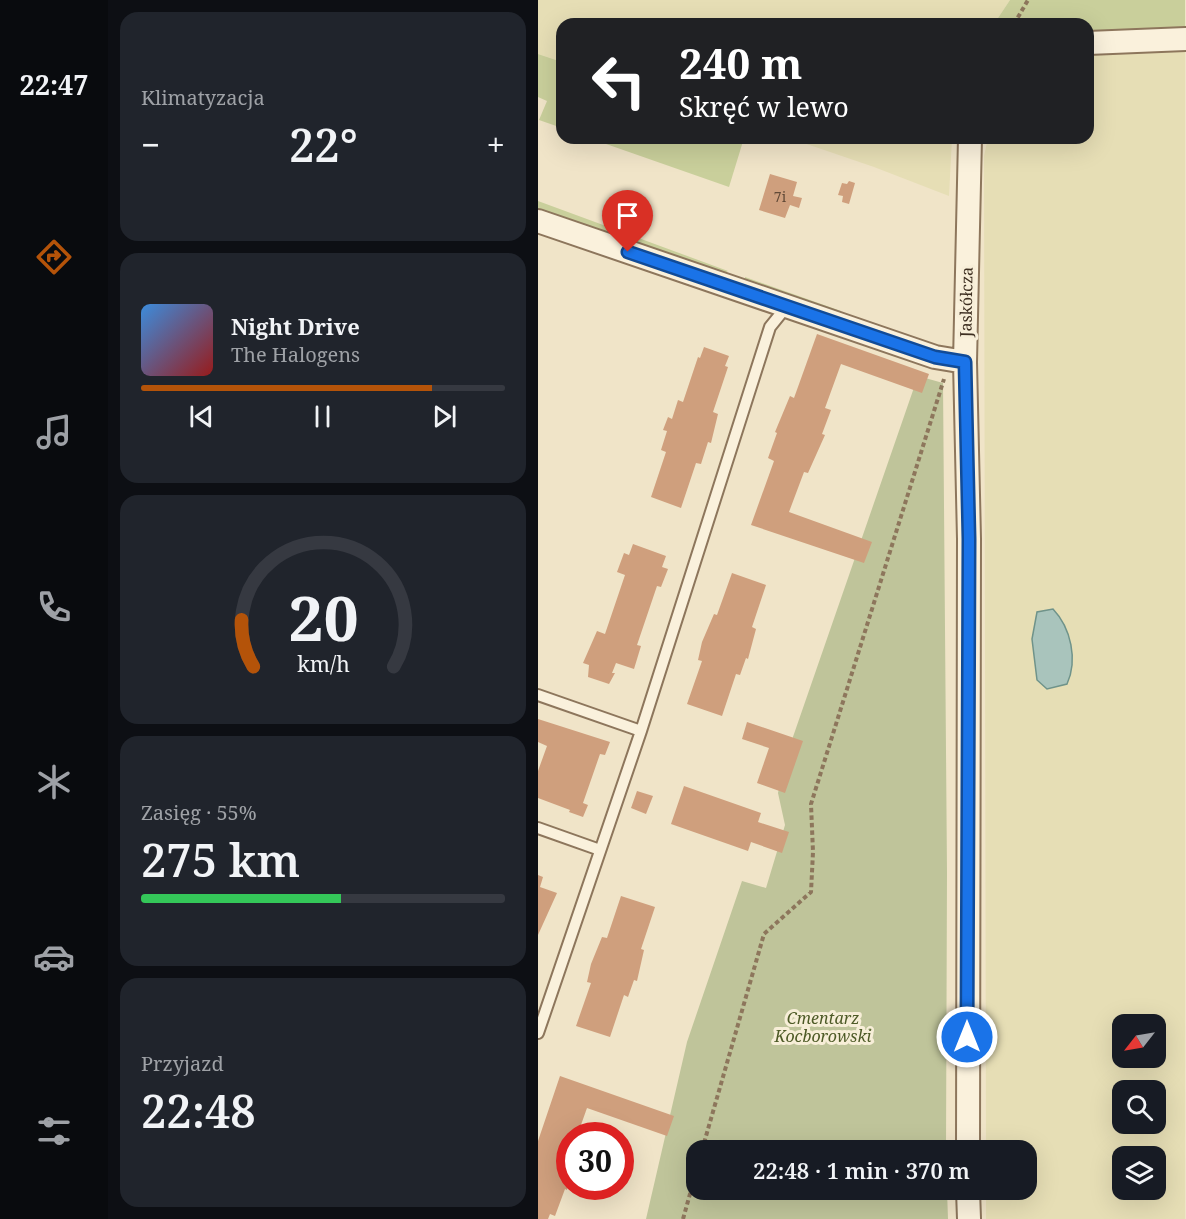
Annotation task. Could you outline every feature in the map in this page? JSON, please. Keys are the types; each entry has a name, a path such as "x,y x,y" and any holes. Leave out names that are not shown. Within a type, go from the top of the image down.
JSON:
{"street":[{"path":"1094,43 1186,39"},
{"name":"Jaskółcza","path":"968,1140 969,539 958,361 970,144"},
{"path":"538,221 787,306 958,361"},
{"path":"968,1200 969,1219"}],"lane":[{"path":"538,1033 641,731 770,327 787,306"},
{"path":"538,695 641,731"},
{"path":"538,828 600,850"}],"path":[{"path":"1018,18 1028,0"},
{"path":"705,1140 764,934 811,892 813,852 811,804 958,361"},
{"path":"683,1219 688,1200"}],"shaded area":[{"path":"538,0 1010,0 998,18 556,18 556,60 538,54"},
{"path":"1185,46 1185,1219 986,1219 986,1200 1037,1200 1037,1140 986,1140 984,156 987,144 1094,144 1094,53"},
{"path":"807,144 952,144 949,196"}],"green space":[{"path":"1010,0 1185,0 1185,30 1094,37 1094,18 998,18"},
{"path":"538,54 556,60 556,126 539,120 547,101 538,97"},
{"path":"606,144 742,144 729,187"},
{"path":"538,201 728,271 721,275 538,213"},
{"path":"745,277 841,311 839,316 745,284"},
{"name":"Cmentarz Kocborowski","path":"918,376 943,383 947,873 946,1140 686,1140 686,1200 947,1200 948,1219 646,1219 687,1042 742,881 766,888 785,825 778,793 786,757"}],"water":[{"path":"1053,609 1068,635 1072,665 1067,684 1047,689 1037,680 1032,639 1037,612"}],"building":[{"path":"770,174 797,182 793,196 802,198 799,208 790,205 785,218 759,210"},
{"path":"849,181 855,183 849,204 842,202 843,196 838,195 842,183 847,184"},
{"path":"817,334 929,374 922,393 841,364 825,408 831,410 822,434 825,435 808,473 804,472 789,512 872,542 864,563 751,525 774,461 768,458 777,433 775,432 790,396 794,398"},
{"path":"704,347 729,356 725,366 728,367 713,412 718,414 711,443 708,442 701,464 696,463 681,508 651,497 666,452 661,450 667,431 663,430 668,417 672,419 678,400 683,402 698,357 700,358"},
{"path":"633,544 666,556 662,567 668,569 661,587 657,586 637,645 641,646 634,669 616,663 612,673 615,673 609,684 588,677 589,665 583,663 597,631 605,634 625,575 617,572 624,553 629,555"},
{"path":"732,573 766,585 752,627 756,629 748,659 746,658 740,675 736,674 722,716 687,704 702,661 698,660 702,642 714,614 717,615"},
{"path":"538,719 610,742 605,755 600,754 583,803 588,805 583,817 538,798 538,771 547,746 538,742"},
{"path":"747,722 803,741 785,793 757,783 769,748 742,739"},
{"path":"684,786 761,813 758,822 789,832 782,853 751,842 748,851 671,824"},
{"path":"637,791 653,796 646,814 631,808"},
{"path":"538,875 543,877 540,887 557,893 538,935"},
{"path":"621,896 655,907 641,949 644,950 637,981 634,980 628,997 624,995 610,1037 576,1026 591,983 587,982 591,964 602,937 607,938"},
{"path":"560,1076 674,1116 667,1136 634,1124 634,1122 627,1122 587,1108 582,1122 556,1122 556,1200 561,1200 555,1216 550,1214 548,1219 538,1219 538,1141"}],"route":[{"path":"628,252 935,357 965,362 968,406 969,539 967,1037"}]}
